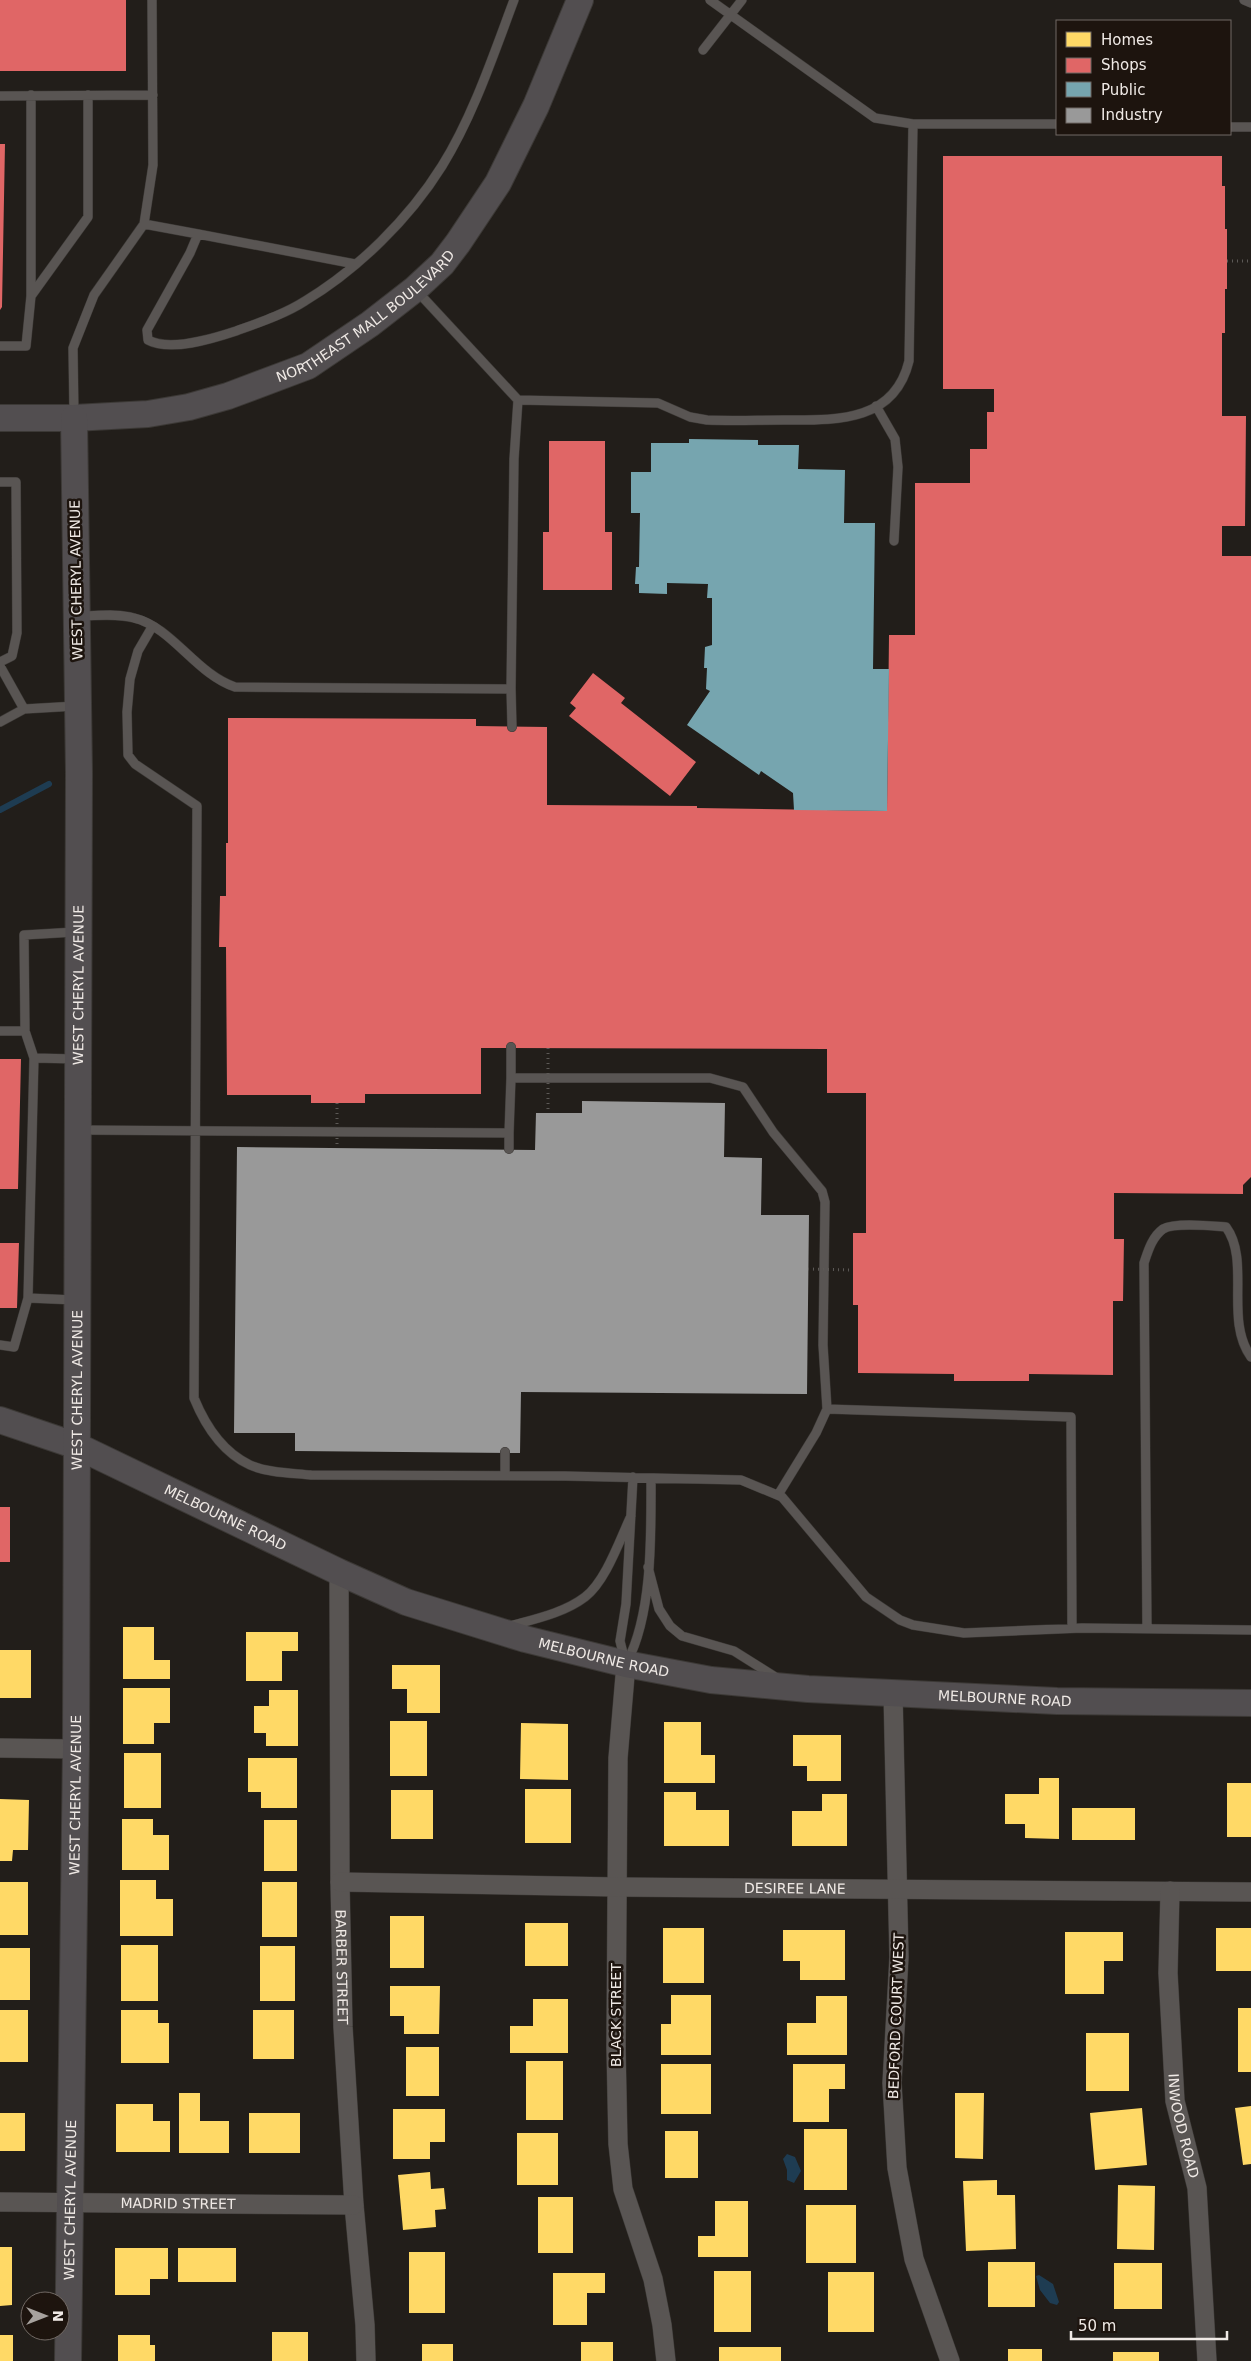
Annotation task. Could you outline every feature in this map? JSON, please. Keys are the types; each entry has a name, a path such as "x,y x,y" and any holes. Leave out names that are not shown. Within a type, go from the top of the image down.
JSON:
{"street":[{"name":"NORTHEAST MALL BOULEVARD","path":"0,418 74,418 148,414 189,407 228,396 308,366 370,324 415,289 442,264 498,183 536,106 580,0"},
{"name":"WEST CHERYL AVENUE","path":"68,2361 76,1749 78,931 74,418"},
{"name":"MELBOURNE ROAD","path":"0,1420 76,1446 339,1572 406,1602 524,1639 626,1664 711,1680 792,1688 1057,1701 1251,1703"},
{"name":"BARBER STREET","path":"339,1572 340,1882 343,2027 366,2361"},
{"name":"BLACK STREET","path":"626,1664 618,1758 616,2048 618,2144 623,2189 653,2279 662,2325 666,2361"},
{"name":"BEDFORD COURT WEST","path":"893,1693 899,1958 892,2083 897,2168 914,2258 950,2361"},
{"path":"0,1748 76,1749"},
{"name":"DESIREE LANE","path":"340,1882 617,1887 1251,1892"},
{"name":"INWOOD ROAD","path":"1170,1891 1168,1973 1175,2101 1197,2188 1207,2361"},
{"name":"MADRID STREET","path":"0,2202 354,2206"}],"lane":[{"path":"74,418 73,348 94,295 144,224 153,165 152,0"},
{"path":"198,234 190,253 147,330 148,340 156,344 210,340 258,323 304,302 355,264 403,218 442,166 473,104 514,0"},
{"path":"710,0 875,118 913,124 1056,124"},
{"path":"703,50 742,0"},
{"path":"1244,0 1251,3"},
{"path":"0,346 26,346 31,296 31,95"},
{"path":"31,296 88,217 88,95"},
{"path":"0,96 153,95"},
{"path":"415,289 518,400 658,403 690,417 728,421 837,420 862,415 888,400 906,374 909,361 913,124"},
{"path":"1231,127 1251,127"},
{"path":"144,224 355,264"},
{"path":"512,727 514,459 518,400"},
{"path":"876,406 895,439 898,467 894,541"},
{"path":"0,482 16,482 17,633 12,656 0,664 24,709"},
{"path":"76,616 135,618 152,627 183,650 210,675 235,687 511,689"},
{"path":"152,627 138,651 130,679 127,712 128,755 135,764 197,806 197,1130 194,1398 203,1420 219,1442 250,1465 284,1472 372,1477 632,1477 741,1480 782,1497 866,1597 900,1620 922,1626 964,1633 1072,1628 1251,1630"},
{"path":"0,722 24,709 77,706"},
{"path":"0,1345 14,1347 28,1298 34,1058 25,1031 24,935 78,931"},
{"path":"0,1031 25,1031"},
{"path":"508,1149 511,1047"},
{"path":"34,1058 78,1059"},
{"path":"511,1078 710,1078 743,1087 773,1132 822,1191 824,1202 823,1345 827,1409 816,1433 778,1495"},
{"path":"77,1130 509,1133"},
{"path":"1147,1628 1144,1263 1150,1244 1164,1229 1179,1226 1226,1227 1236,1237 1240,1252 1240,1328 1243,1346 1251,1357"},
{"path":"28,1298 76,1300"},
{"path":"827,1409 1071,1417 1072,1628"},
{"path":"505,1452 505,1476"},
{"path":"626,1664 620,1641 626,1604 632,1477"},
{"path":"626,1664 637,1643 648,1567 651,1478"},
{"path":"496,1630 548,1615 586,1596 602,1575 631,1516"},
{"path":"648,1567 659,1608 670,1626 682,1636 734,1651 792,1688"}],"path":[{"path":"1227,261 1251,261"},
{"path":"548,1048 548,1113"},
{"path":"337,1102 337,1148"},
{"path":"808,1269 853,1270"}],"water":[{"path":"787,2154 795,2157 801,2171 794,2183 787,2180 787,2170 783,2159"},
{"path":"1039,2275 1053,2284 1059,2302 1057,2305 1050,2303 1040,2290 1036,2276"}],"building: Homes":[{"path":"123,1627 154,1627 154,1660 170,1660 170,1679 123,1679"},
{"path":"246,1632 298,1632 298,1651 282,1651 282,1681 246,1681"},
{"path":"0,1650 31,1650 31,1698 0,1698"},
{"path":"392,1665 440,1665 440,1713 407,1713 407,1689 392,1689"},
{"path":"123,1688 170,1688 170,1723 154,1723 154,1744 123,1744"},
{"path":"269,1690 298,1690 298,1746 266,1746 266,1733 254,1733 254,1706 269,1706"},
{"path":"390,1721 427,1721 427,1776 390,1776"},
{"path":"664,1722 701,1722 701,1755 715,1755 715,1783 664,1783"},
{"path":"521,1723 568,1724 568,1780 520,1779"},
{"path":"793,1735 841,1735 841,1781 807,1781 807,1766 793,1766"},
{"path":"124,1753 161,1753 161,1808 124,1808"},
{"path":"248,1758 297,1758 297,1808 261,1808 261,1792 248,1792"},
{"path":"1039,1778 1059,1778 1059,1839 1025,1838 1025,1824 1005,1824 1005,1794 1039,1794"},
{"path":"1227,1783 1251,1783 1251,1837 1227,1837"},
{"path":"525,1789 571,1789 571,1843 525,1843"},
{"path":"391,1790 433,1790 433,1839 391,1839"},
{"path":"664,1792 696,1792 696,1810 729,1810 729,1846 664,1846"},
{"path":"822,1794 847,1794 847,1846 792,1846 792,1811 822,1811"},
{"path":"0,1799 29,1800 28,1850 13,1850 12,1861 0,1861"},
{"path":"1072,1808 1135,1808 1135,1840 1072,1840"},
{"path":"122,1819 153,1819 153,1835 169,1835 169,1870 122,1870"},
{"path":"264,1820 297,1820 297,1871 264,1871"},
{"path":"120,1880 156,1880 156,1899 173,1899 173,1936 120,1936"},
{"path":"0,1882 28,1882 28,1935 0,1935"},
{"path":"262,1882 297,1882 297,1937 262,1937"},
{"path":"390,1916 424,1916 424,1968 390,1968"},
{"path":"525,1923 568,1923 568,1966 525,1966"},
{"path":"663,1928 704,1928 704,1983 663,1983"},
{"path":"1216,1928 1251,1928 1251,1971 1216,1971"},
{"path":"783,1930 845,1930 845,1980 800,1980 800,1961 783,1961"},
{"path":"1065,1932 1123,1932 1123,1961 1104,1961 1104,1994 1065,1994"},
{"path":"121,1945 158,1945 158,2001 121,2001"},
{"path":"260,1946 295,1946 295,2001 260,2001"},
{"path":"0,1948 30,1948 30,2000 0,2000"},
{"path":"390,1986 440,1986 439,2034 404,2034 404,2016 390,2016"},
{"path":"671,1995 711,1995 711,2055 661,2055 661,2024 671,2024"},
{"path":"816,1996 847,1996 847,2055 787,2055 787,2023 816,2023"},
{"path":"533,1999 568,1999 568,2053 510,2053 510,2026 533,2026"},
{"path":"1238,2008 1251,2008 1251,2072 1238,2072"},
{"path":"0,2010 28,2010 28,2062 0,2062"},
{"path":"121,2010 158,2010 158,2023 169,2023 169,2063 121,2063"},
{"path":"253,2010 294,2010 294,2059 253,2059"},
{"path":"1086,2033 1129,2033 1129,2091 1086,2091"},
{"path":"406,2047 439,2047 439,2096 406,2096"},
{"path":"526,2061 563,2061 563,2120 526,2120"},
{"path":"661,2064 711,2064 711,2114 661,2114"},
{"path":"793,2064 845,2064 845,2089 829,2089 829,2122 793,2122"},
{"path":"179,2093 200,2093 200,2121 229,2121 229,2153 179,2153"},
{"path":"955,2093 984,2093 983,2159 955,2158"},
{"path":"116,2104 153,2104 153,2121 170,2121 170,2152 116,2152"},
{"path":"1251,2106 1251,2164 1243,2165 1235,2108"},
{"path":"1142,2108 1147,2165 1095,2170 1090,2113"},
{"path":"393,2109 445,2109 445,2142 430,2142 430,2159 393,2159"},
{"path":"0,2113 25,2113 25,2151 0,2151"},
{"path":"249,2113 300,2113 300,2153 249,2153"},
{"path":"804,2129 847,2129 847,2190 804,2190"},
{"path":"665,2131 698,2131 698,2178 665,2178"},
{"path":"517,2133 558,2133 558,2185 517,2185"},
{"path":"430,2172 431,2189 444,2188 446,2209 435,2210 436,2227 403,2230 398,2175"},
{"path":"997,2180 997,2195 1015,2195 1016,2249 966,2251 963,2181"},
{"path":"1118,2185 1155,2186 1154,2250 1117,2249"},
{"path":"538,2197 573,2197 573,2253 538,2253"},
{"path":"715,2201 748,2201 748,2257 698,2257 698,2236 715,2236"},
{"path":"806,2205 856,2205 856,2263 806,2263"},
{"path":"0,2247 12,2247 12,2305 0,2306"},
{"path":"115,2248 168,2248 168,2279 150,2279 150,2295 115,2295"},
{"path":"178,2248 236,2248 236,2282 178,2282"},
{"path":"409,2252 445,2252 445,2313 409,2313"},
{"path":"988,2262 1035,2262 1035,2307 988,2307"},
{"path":"1114,2263 1162,2263 1162,2309 1114,2309"},
{"path":"714,2271 751,2271 751,2332 714,2332"},
{"path":"828,2272 874,2272 874,2332 828,2332"},
{"path":"553,2273 605,2273 605,2293 587,2293 587,2325 553,2325"},
{"path":"272,2332 308,2332 308,2361 272,2361"},
{"path":"0,2335 13,2335 13,2361 0,2361"},
{"path":"118,2335 150,2335 150,2345 155,2345 155,2361 118,2361"},
{"path":"581,2342 613,2342 613,2361 581,2361"},
{"path":"422,2344 453,2344 453,2361 422,2361"},
{"path":"719,2347 781,2347 781,2361 719,2361"},
{"path":"1008,2349 1042,2349 1042,2361 1008,2361"},
{"path":"1113,2352 1159,2352 1159,2361 1113,2361"}],"building: Shops":[{"path":"0,0 126,0 126,71 0,71"},
{"path":"0,144 5,144 2,307 0,310"},
{"path":"943,156 1222,156 1222,186 1225,186 1225,229 1227,229 1227,289 1225,289 1225,333 1222,333 1222,416 1246,416 1245,526 1222,526 1222,556 1251,556 1251,1177 1243,1185 1243,1194 1114,1193 1114,1239 1124,1239 1123,1301 1113,1301 1113,1375 1029,1374 1029,1381 954,1381 954,1374 858,1373 858,1305 853,1305 853,1233 866,1233 866,1093 827,1093 827,1049 481,1048 481,1094 365,1094 365,1103 311,1103 311,1095 227,1095 226,947 219,947 220,896 226,896 228,718 476,719 476,726 547,727 547,805 697,806 697,808 887,811 889,635 915,635 915,483 970,483 970,449 987,449 987,412 994,412 994,389 943,389"},
{"path":"549,441 605,441 605,532 612,532 612,590 543,590 543,532 549,532"},
{"path":"593,673 625,698 621,703 696,762 670,796 569,716 576,708 570,703"},
{"path":"0,1059 21,1059 18,1189 0,1189"},
{"path":"0,1243 19,1243 17,1308 0,1308"},
{"path":"0,1507 10,1507 10,1562 0,1562"}],"building: Public":[{"path":"689,439 758,440 758,445 799,445 798,469 845,470 844,523 875,523 873,669 889,669 887,811 794,810 793,793 761,771 759,775 687,725 710,691 706,689 707,668 704,668 705,647 712,645 712,598 707,598 708,584 667,583 667,594 639,593 639,584 635,584 636,567 639,567 640,513 631,513 631,472 651,472 651,443 689,443"}],"building: Industry":[{"path":"582,1101 725,1103 724,1157 762,1158 761,1215 809,1215 807,1394 521,1392 520,1453 295,1451 295,1433 234,1433 237,1147 535,1150 536,1113 582,1113"}],"waterway":[{"path":"0,810 49,784"}]}
